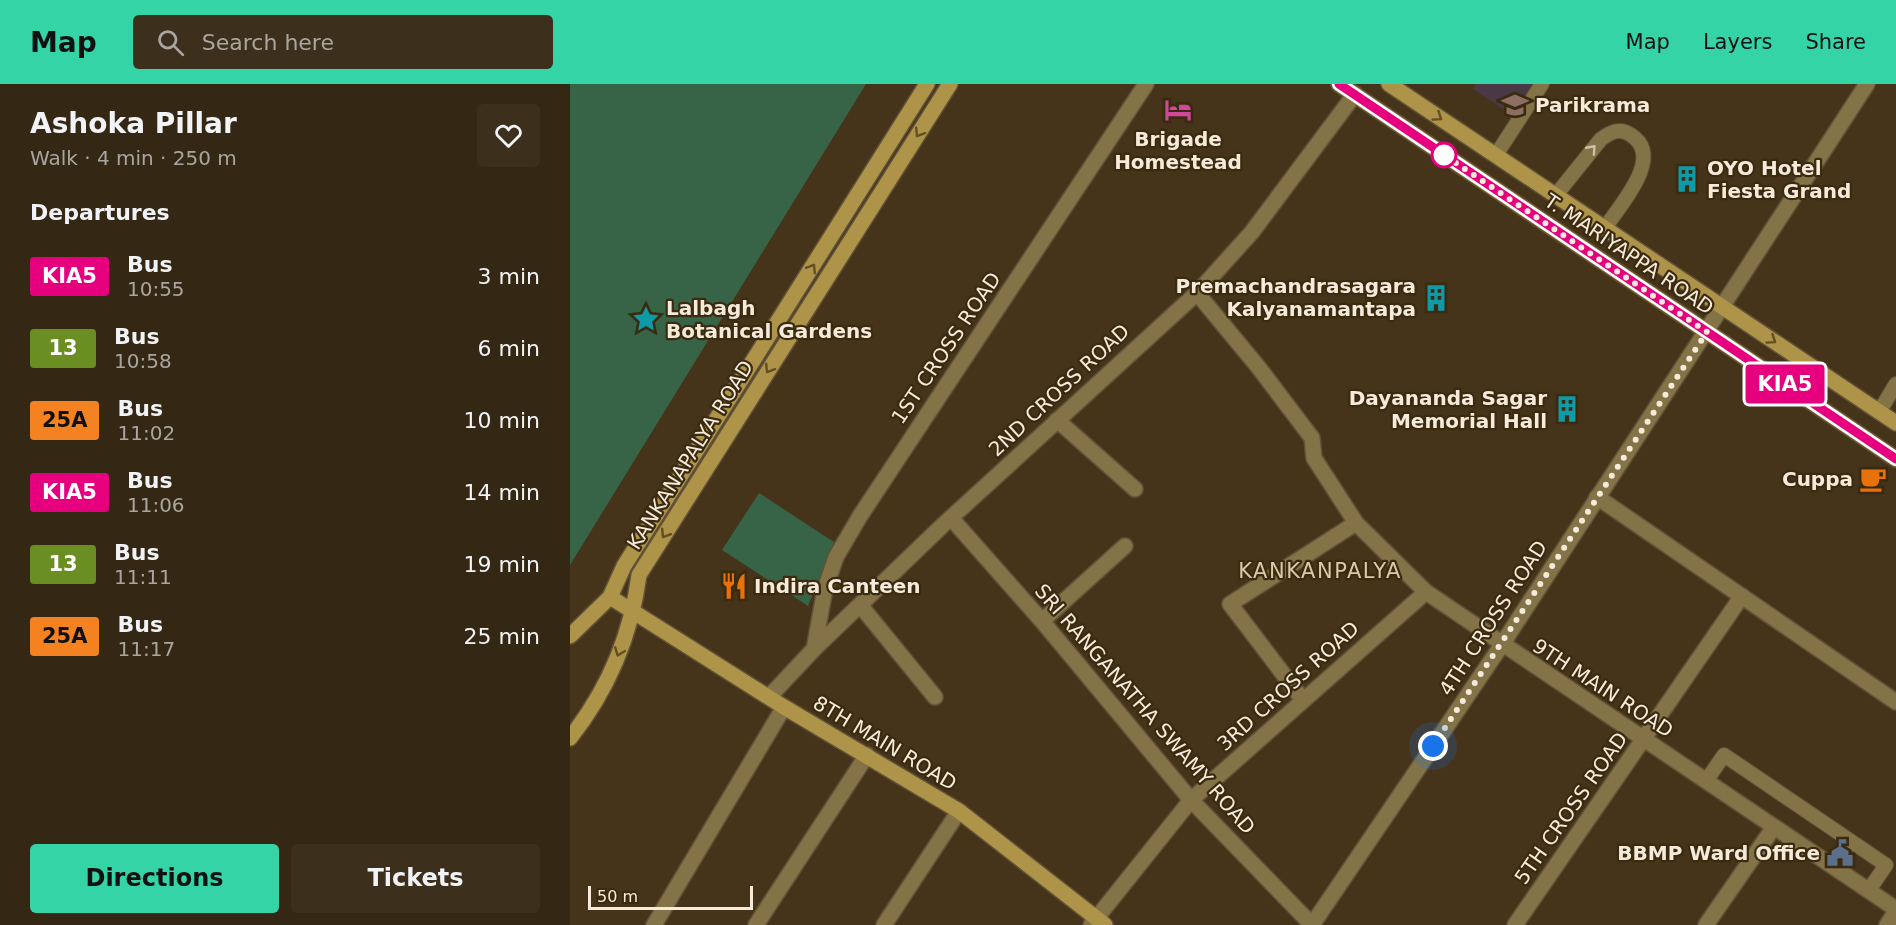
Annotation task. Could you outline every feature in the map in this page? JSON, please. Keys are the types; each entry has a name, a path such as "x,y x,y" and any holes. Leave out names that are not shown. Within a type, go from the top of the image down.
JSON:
{"street":[{"name":"KANKANAPALYA ROAD","path":"570,636 610,597 624,566 927,84"},
{"name":"KANKANAPALYA ROAD","path":"570,738 588,716 608,681 634,611 639,575 950,84"},
{"name":"1ST CROSS ROAD","path":"814,649 825,589 836,557 860,516 1146,84"},
{"name":"T. MARIYAPPA ROAD","path":"1339,84 1896,459"},
{"name":"T. MARIYAPPA ROAD","path":"1389,84 1896,423"},
{"path":"1707,332 1867,84"},
{"name":"2ND CROSS ROAD","path":"769,698 814,649 951,518 1197,293 1252,232 1354,94"},
{"name":"9TH MAIN ROAD","path":"1197,293 1259,368 1312,438 1314,458 1356,523 1426,592 1501,646 1644,739 1896,910"},
{"name":"4TH CROSS ROAD","path":"1312,925 1501,646 1707,332"},
{"path":"1057,420 1135,489"},
{"path":"1597,497 1896,702"},
{"name":"SRI RANGANATHA SWAMY ROAD","path":"951,518 1042,621 1191,800 1312,925"},
{"path":"1303,700 1230,604 1356,523"},
{"path":"1042,621 1125,546"},
{"name":"3RD CROSS ROAD","path":"1098,922 1191,800 1426,592"},
{"name":"5TH CROSS ROAD","path":"1515,925 1742,596"},
{"name":"8TH MAIN ROAD","path":"610,597 769,698 959,811 1098,922"},
{"path":"860,606 935,698"},
{"path":"654,925 784,707"},
{"path":"756,925 867,755"},
{"path":"884,925 959,811"},
{"path":"1706,925 1774,826"},
{"path":"1887,925 1896,910"}],"lane":[{"path":"1496,155 1542,84"},
{"path":"1556,195 1601,139 1610,132 1619,130 1630,134 1641,143 1645,160 1641,172 1605,228"},
{"path":"1879,412 1896,384"},
{"path":"1706,781 1724,755 1886,865 1869,890"}],"shaded area":[{"name":"Parikrama","path":"1476,84 1546,84 1521,121 1473,89"}],"green space":[{"name":"Lalbagh Botanical Gardens","path":"570,84 866,84 570,565"},
{"path":"759,493 834,542 808,606 722,550"}],"bus line":[{"name":"KIA5","path":"1339,84 1896,459"}],"place":[{"name":"Parikrama","path":"1515,105"},
{"name":"Brigade Homestead","path":"1178,110"},
{"name":"OYO Hotel Fiesta Grand","path":"1687,179"},
{"name":"Premachandrasagara Kalyanamantapa","path":"1436,298"},
{"name":"Lalbagh Botanical Gardens","path":"646,319"},
{"name":"Dayananda Sagar Memorial Hall","path":"1567,409"},
{"name":"Cuppa","path":"1873,479"},
{"name":"Indira Canteen","path":"734,586"},
{"name":"BBMP Ward Office","path":"1840,853"}],"district":[{"name":"KANKANPALYA","path":"1320,571"}],"route":[{"path":"1433,746 1707,332 1444,155"}]}
